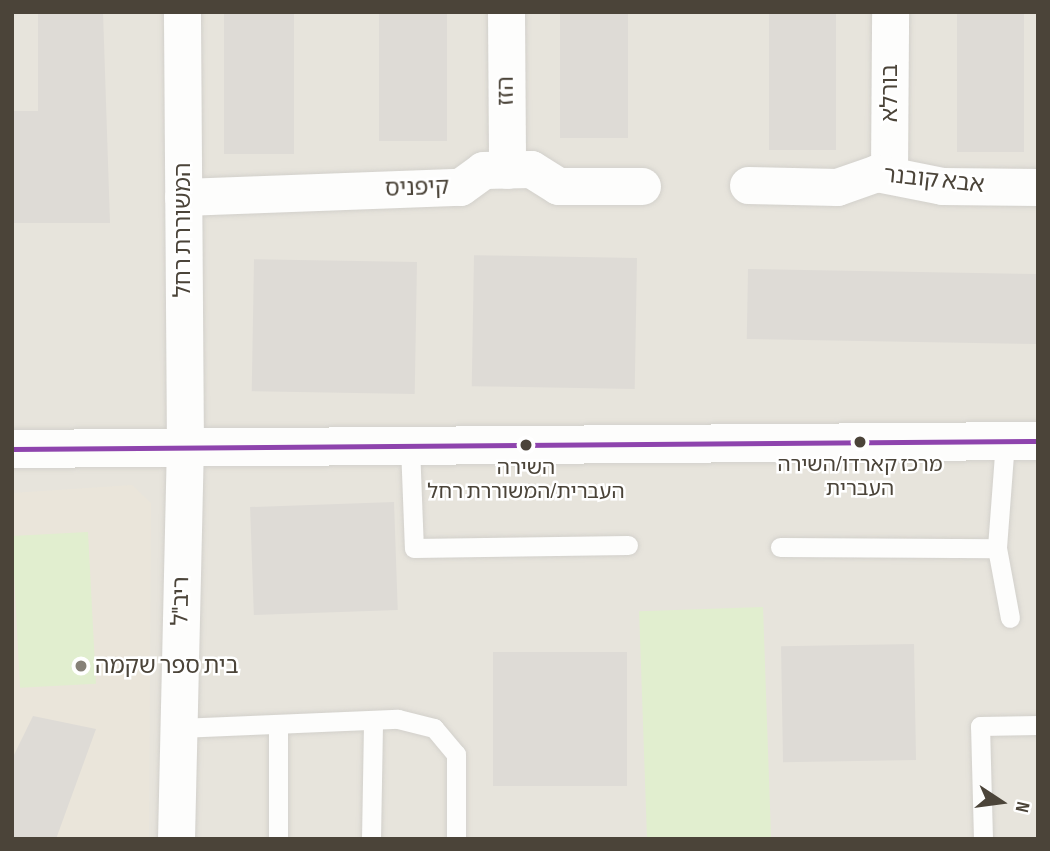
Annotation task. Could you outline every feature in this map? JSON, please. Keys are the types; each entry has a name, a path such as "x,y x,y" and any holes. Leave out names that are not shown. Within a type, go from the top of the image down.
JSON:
{"street":[{"name":"המשוררת רחל","path":"182,12 184,448"},
{"name":"הזז","path":"506,12 507,170"},
{"name":"בורלא","path":"889,173 890,12"},
{"name":"קיפניס","path":"183,197 460,187 483,170 531,169 558,186 642,186"},
{"name":"אבא קובנר","path":"748,185 837,187 889,173 942,186 1038,187"},
{"path":"12,449 1021,441"},
{"name":"ריב\"ל","path":"176,839 184,448"}],"lane":[{"path":"1010,618 998,548 1021,441"},
{"path":"410,446 414,548 628,545"},
{"path":"780,547 998,548"},
{"path":"178,728 373,720 434,728 456,754 456,839"},
{"path":"371,839 373,720"},
{"path":"278,724 278,839"},
{"path":"983,839 980,726 1038,725"}],"shaded area":[{"path":"12,12 1038,12 1038,839 12,839"},
{"name":"בית ספר שקמה","path":"132,485 151,503 149,839 12,839 12,493"}],"green space":[{"path":"88,532 96,684 20,688 12,536"},
{"path":"763,607 771,839 647,839 639,611"}],"building":[{"path":"38,12 103,12 110,223 12,223 12,111 38,111"},
{"path":"224,12 294,12 294,154 224,154"},
{"path":"379,12 447,12 447,141 379,141"},
{"path":"560,12 628,12 628,138 560,138"},
{"path":"769,12 836,12 836,150 769,150"},
{"path":"957,12 1024,12 1024,152 957,152"},
{"path":"474,255 637,258 635,389 472,386"},
{"path":"254,259 417,262 415,394 252,391"},
{"path":"748,269 1038,274 1037,344 747,339"},
{"path":"394,502 398,610 254,615 250,507"},
{"path":"914,644 916,760 783,762 781,646"},
{"path":"493,652 627,652 627,786 493,786"},
{"path":"33,716 96,729 56,839 12,839 12,759"}],"transit line":[{"path":"12,449 1038,441"}],"place":[{"name":"מרכז קארדו/השירה העברית","path":"860,442"},
{"name":"השירה העברית/המשוררת רחל","path":"526,445"},
{"name":"בית ספר שקמה","path":"81,666"}]}
